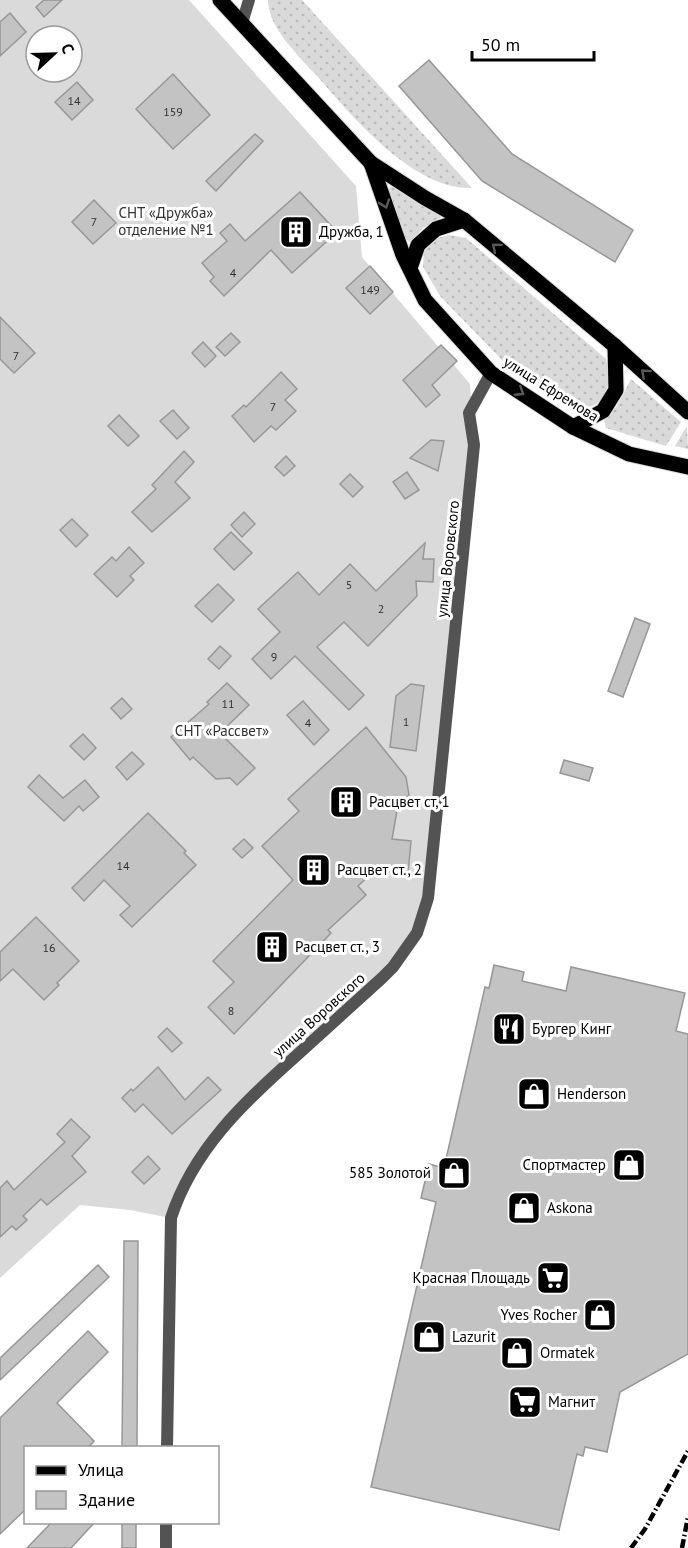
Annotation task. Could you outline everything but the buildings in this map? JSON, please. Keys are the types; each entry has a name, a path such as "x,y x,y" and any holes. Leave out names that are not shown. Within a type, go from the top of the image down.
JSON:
{"main road":[{"name":"улица Ефремова","path":"220,0 371,163 424,198 464,220 615,346 688,412"},
{"name":"улица Ефремова","path":"371,163 403,255 425,300 491,373 573,427 629,454 688,467"},
{"path":"410,268 418,245 436,229 464,220"},
{"path":"573,427 603,411 616,390 615,346"}],"street":[{"path":"242,23 249,0"},
{"name":"улица Воровского","path":"167,1446 171,1218 189,1173 215,1137 250,1097 393,967 417,933 428,898 474,445 469,413 491,373"},
{"path":"166,1524 166,1548"}],"green space":[{"name":"СНТ «Рассвет»","path":"0,0 189,0 356,186 362,257 470,384 474,445 428,898 417,933 393,967 215,1137 171,1218 130,1210 80,1205 0,1278"},
{"path":"268,0 302,0 472,188 450,185 428,177 407,164 366,130 286,41 273,21"},
{"path":"392,185 439,213 441,218 423,228 410,242 405,239 387,190"},
{"path":"449,235 466,238 606,359 607,387 600,400 594,405 575,410 504,362 440,296 423,267 424,251 438,238"},
{"path":"631,379 681,422 666,446 606,428 604,420 617,406"},
{"path":"687,426 688,449 675,446"}],"railway":[{"path":"631,1548 645,1529 688,1451"},
{"path":"682,1548 688,1517"}],"place":[{"name":"Дружба, 1","path":"296,232"},
{"name":"Расцвет ст, 1","path":"346,802"},
{"name":"Расцвет ст., 2","path":"314,870"},
{"name":"Расцвет ст., 3","path":"272,947"},
{"name":"Бургер Кинг","path":"509,1029"},
{"name":"Henderson","path":"534,1094"},
{"name":"Спортмастер","path":"629,1165"},
{"name":"585 Золотой","path":"454,1173"},
{"name":"Askona","path":"524,1208"},
{"name":"Красная Площадь","path":"553,1278"},
{"name":"Yves Rocher","path":"600,1315"},
{"name":"Lazurit","path":"429,1337"},
{"name":"Ormatek","path":"517,1353"},
{"name":"Магнит","path":"525,1402"}],"park label":[{"name":"СНТ «Дружба» отделение №1","path":"166,222"}]}
